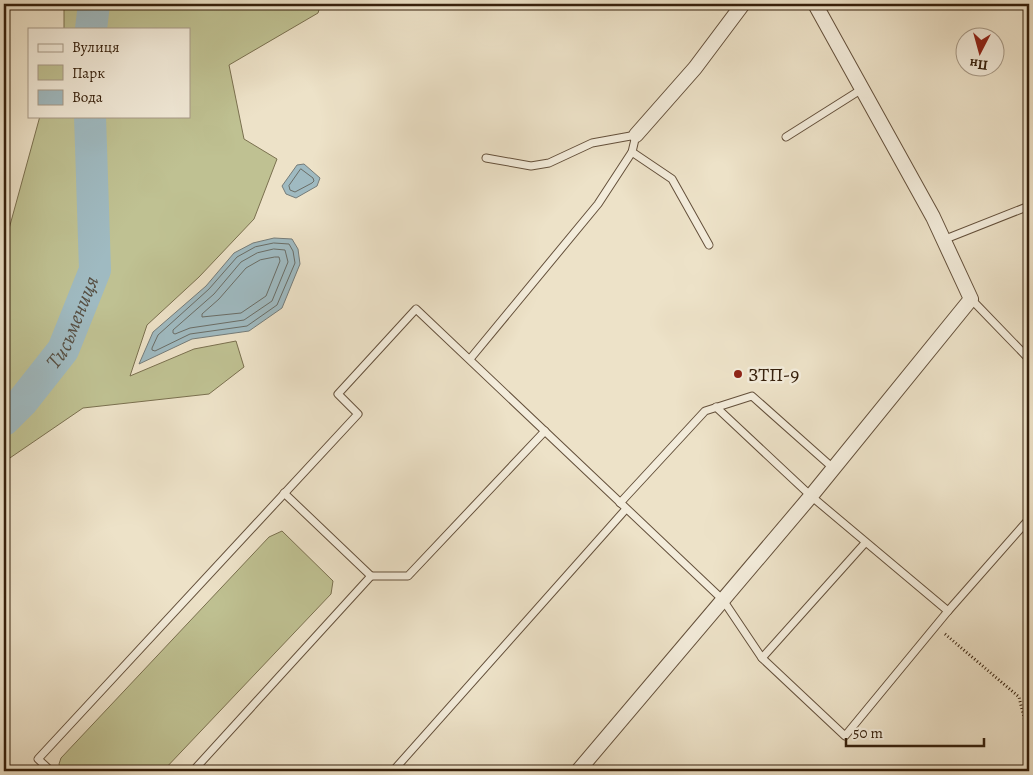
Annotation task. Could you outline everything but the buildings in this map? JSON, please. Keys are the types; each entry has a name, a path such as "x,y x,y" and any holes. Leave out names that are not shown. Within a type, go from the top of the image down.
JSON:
{"street":[{"path":"636,135 695,68 744,4"},
{"path":"578,771 812,496 971,299 928,209 816,4"}],"lane":[{"path":"786,136 862,90"},
{"path":"470,359 598,204 632,152 636,135 592,143 549,163 530,166 486,158"},
{"path":"632,152 672,178 709,245"},
{"path":"943,240 1029,206"},
{"path":"971,299 1029,359"},
{"path":"51,771 38,758 358,414 338,394 416,309 723,600 762,658 845,736 935,626 1029,519"},
{"path":"393,771 705,410 752,396 833,468"},
{"path":"716,407 865,543 948,611"},
{"path":"284,493 371,576 408,576 545,431"},
{"path":"762,658 865,543"},
{"path":"194,771 371,576"}],"path":[{"path":"935,626 1019,697 1029,738"}],"green space":[{"path":"64,4 321,4 318,13 229,65 244,139 277,159 254,219 199,277 147,325 130,376 194,349 236,341 244,367 209,394 83,408 4,462 4,247 39,118 190,118 190,28 64,28"},
{"path":"282,531 333,581 331,594 163,771 61,771 59,764 61,758 269,537"}],"water":[{"path":"304,164 320,178 317,186 296,198 286,194 282,186 297,165"},
{"path":"274,238 292,239 298,249 300,264 282,308 249,331 192,339 139,364 153,332 206,286 234,253 253,243"}],"waterway":[{"name":"Тисьмениця","path":"91,28 94,4"},
{"name":"Тисьмениця","path":"4,420 22,402 63,350 95,270 90,118"}],"place":[{"name":"ЗТП-9","path":"738,374"}]}
